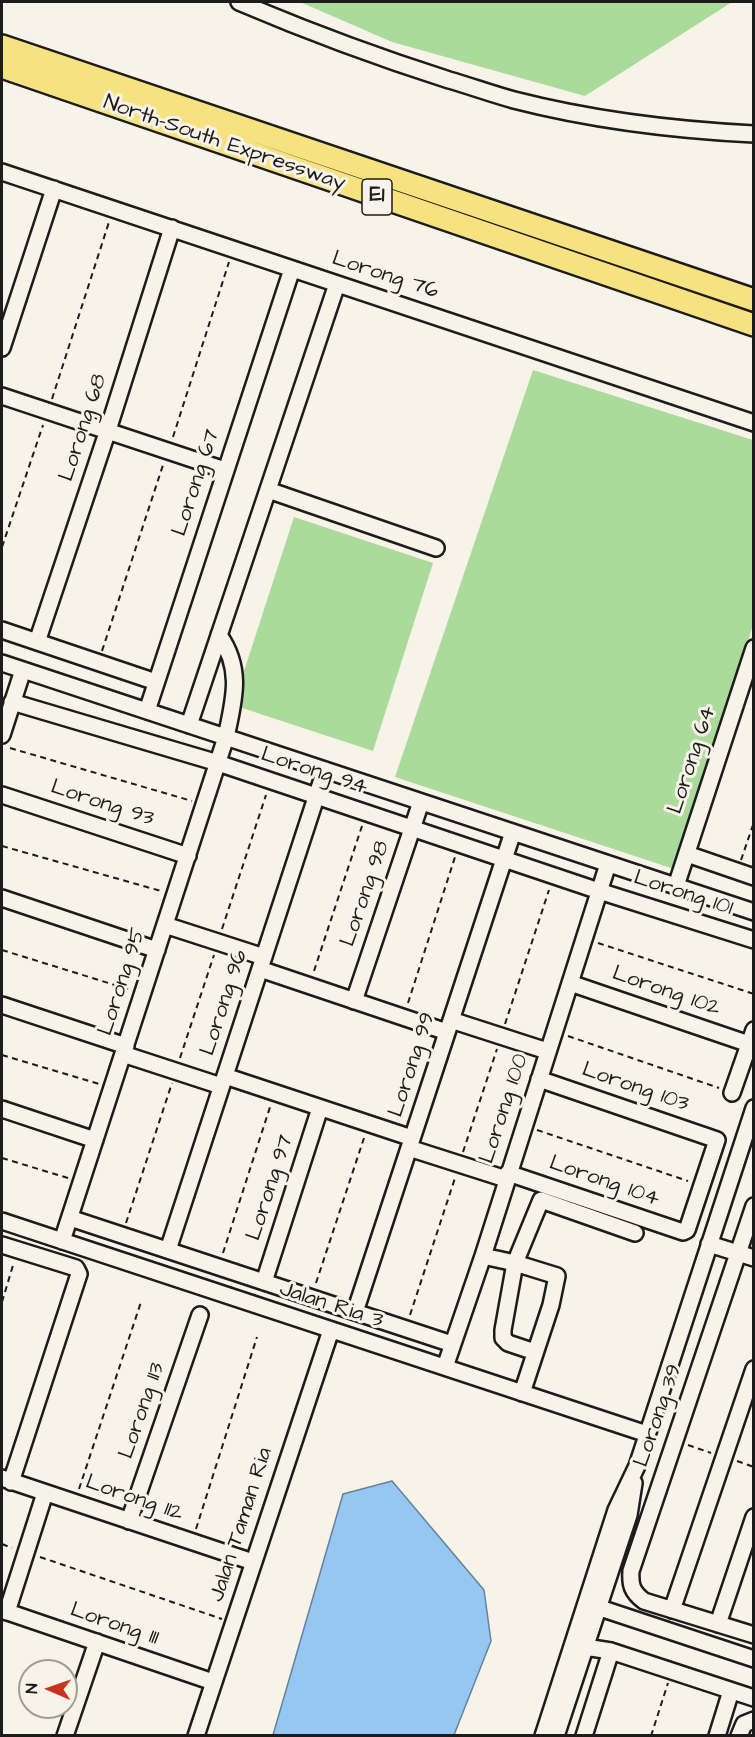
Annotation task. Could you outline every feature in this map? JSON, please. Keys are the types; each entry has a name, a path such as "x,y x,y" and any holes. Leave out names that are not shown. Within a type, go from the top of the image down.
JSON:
{"highway":[{"name":"North–South Expressway","path":"2,46 753,300"},
{"name":"North–South Expressway","path":"2,67 753,325"}],"street":[{"path":"239,2 304,29 405,66 513,100 585,115 662,126 753,134"},
{"name":"Lorong 76","path":"2,171 753,423"},
{"path":"2,348 54,189"},
{"name":"Lorong 68","path":"38,642 172,228"},
{"name":"Lorong 67","path":"147,711 292,269"},
{"path":"189,725 337,284"},
{"path":"2,396 225,470"},
{"path":"268,490 436,548"},
{"path":"2,630 156,682"},
{"name":"Lorong 95","path":"62,1241 226,737 235,675 226,645 219,635"},
{"name":"Lorong 64","path":"676,886 753,653"},
{"path":"2,663 753,912"},
{"path":"2,735 23,670"},
{"name":"Lorong 94","path":"12,702 218,763 600,891"},
{"name":"Lorong 96","path":"168,1250 325,770"},
{"name":"Lorong 93","path":"2,795 188,856"},
{"name":"Lorong 98","path":"354,1001 421,802"},
{"name":"Lorong 99","path":"355,1312 513,832"},
{"path":"687,854 753,877"},
{"name":"Lorong 100","path":"445,1367 483,1256 608,864"},
{"name":"Lorong 101","path":"600,891 753,940"},
{"path":"2,898 157,951"},
{"path":"165,925 218,943 309,986 354,1001 403,1017 501,1036 547,1051"},
{"name":"Lorong 102","path":"570,983 751,1037"},
{"name":"Lorong 104","path":"2,1005 176,1071 274,1092 369,1124 460,1163 676,1231 687,1230 701,1186"},
{"path":"732,1093 751,1037"},
{"name":"Lorong 103","path":"538,1079 717,1140 701,1186"},
{"name":"Lorong 97","path":"264,1282 320,1108"},
{"path":"543,1736 592,1605 629,1515 637,1466 753,1108"},
{"path":"2,1109 95,1140"},
{"path":"535,1352 508,1343 503,1338 515,1263 541,1200 635,1233"},
{"name":"Lorong 39","path":"672,1610 644,1601 634,1593 630,1582 631,1570 753,1206"},
{"path":"70,1218 452,1344"},
{"name":"Jalan Ria 3","path":"2,1221 647,1434"},
{"path":"709,1244 753,1258"},
{"path":"2,1245 76,1268 79,1274 6,1480"},
{"path":"483,1256 556,1276 551,1305 522,1393"},
{"name":"Lorong 113","path":"129,1521 200,1315"},
{"name":"Jalan Taman Ria","path":"196,1736 331,1330"},
{"path":"753,1369 672,1610 753,1635"},
{"name":"Lorong 112","path":"6,1480 253,1562"},
{"path":"4,1611 45,1493"},
{"path":"718,1624 753,1516"},
{"path":"556,1736 585,1647 592,1605"},
{"path":"592,1605 753,1659"},
{"name":"Lorong 111","path":"4,1611 213,1682"},
{"path":"65,1736 97,1642"},
{"path":"585,1647 610,1651 753,1698"},
{"path":"584,1736 610,1651"},
{"path":"717,1736 731,1691"},
{"path":"739,1736 744,1724 753,1720"}],"path":[{"path":"2,547 113,209"},
{"path":"99,663 234,248"},
{"path":"2,745 204,805"},
{"path":"122,1235 271,781"},
{"path":"309,986 366,813"},
{"path":"738,871 753,822"},
{"path":"403,1017 460,844"},
{"path":"2,846 175,895"},
{"path":"405,1329 554,876"},
{"path":"584,939 753,994"},
{"path":"2,950 143,994"},
{"path":"554,1032 732,1093"},
{"path":"2,1055 112,1088"},
{"path":"218,1267 274,1092"},
{"path":"311,1298 369,1124"},
{"path":"523,1125 701,1186"},
{"path":"2,1158 82,1182"},
{"path":"2,1302 18,1250"},
{"path":"74,1503 141,1302"},
{"path":"191,1542 258,1337"},
{"path":"26,1552 233,1623"},
{"path":"651,1736 672,1672"}],"green space":[{"path":"300,2 732,2 585,96 392,42"},
{"path":"533,370 753,440 753,625 677,870 395,777"},
{"path":"294,517 433,563 373,751 233,705"}],"water":[{"path":"392,1481 484,1590 491,1641 454,1735 273,1735 343,1494"}]}
